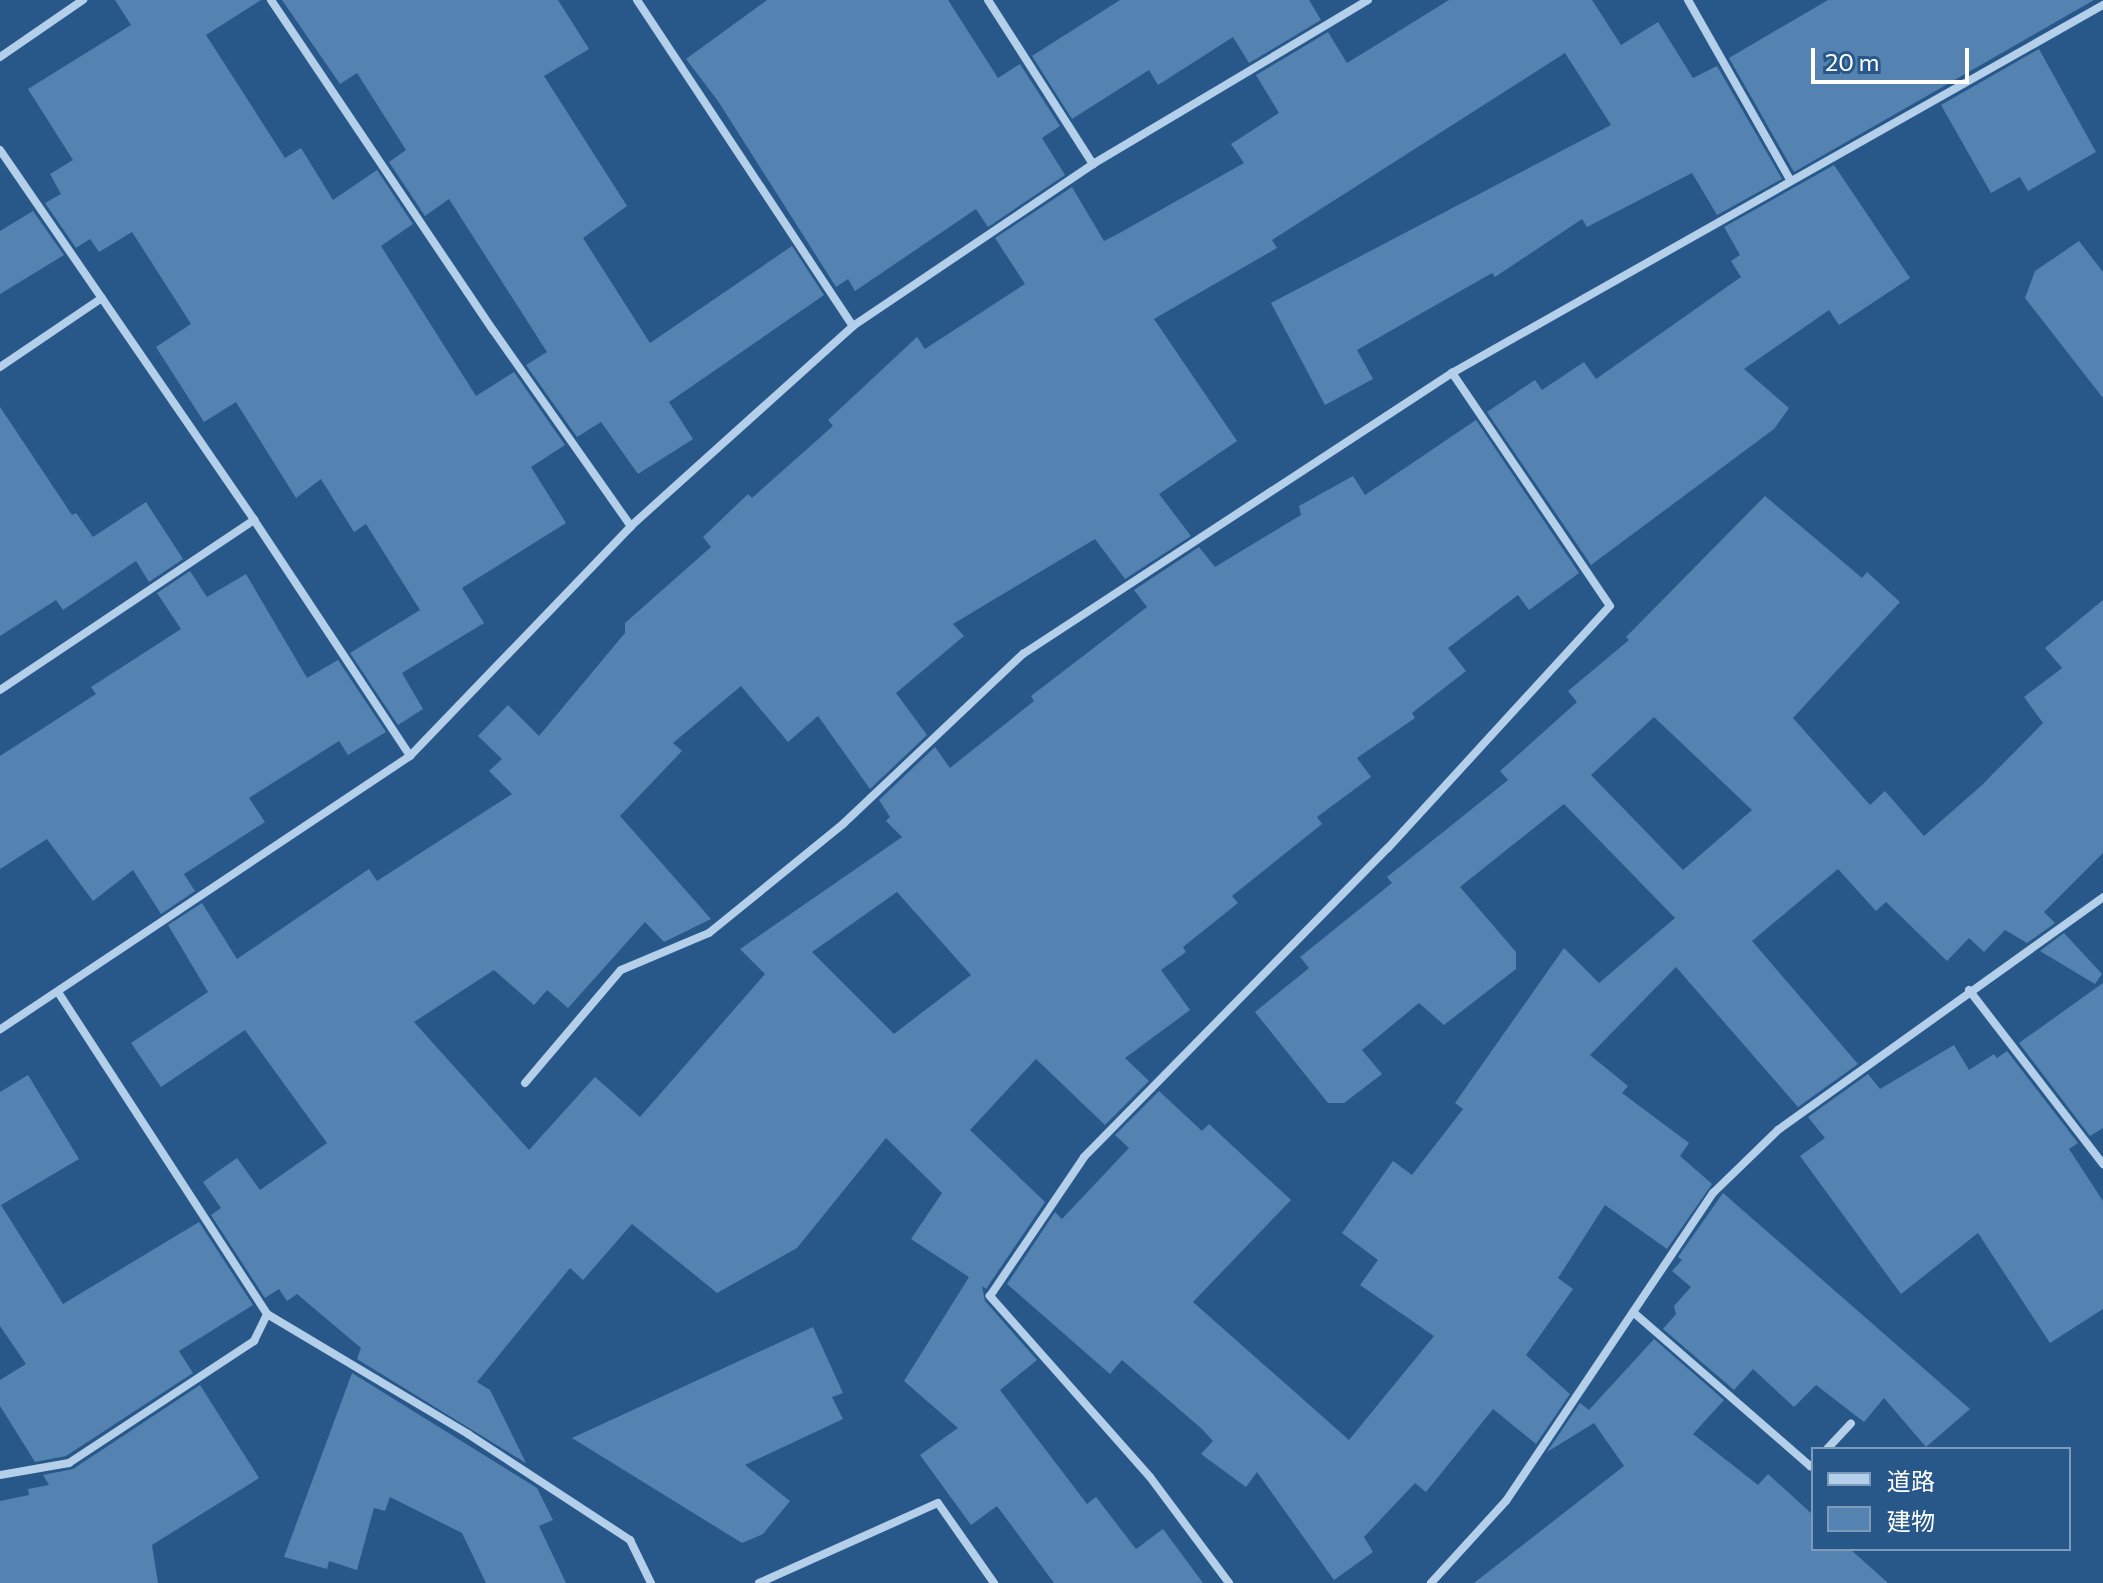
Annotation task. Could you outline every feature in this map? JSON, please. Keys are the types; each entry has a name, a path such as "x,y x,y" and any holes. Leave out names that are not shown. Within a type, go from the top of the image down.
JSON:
{"street":[{"path":"0,57 83,0"},
{"path":"271,0 493,330 631,526"},
{"path":"637,0 853,326"},
{"path":"988,0 1093,164"},
{"path":"1346,0 1352,9"},
{"path":"0,1029 410,756 631,526 853,326 1093,164 1368,0"},
{"path":"1688,0 1791,181"},
{"path":"525,1083 621,970 709,933 843,824 1023,654 1452,373 2103,5"},
{"path":"0,150 254,520 410,756"},
{"path":"0,367 102,298"},
{"path":"1229,1583 1150,1477 990,1296 1084,1157 1388,848 1610,606 1452,373"},
{"path":"0,690 254,520"},
{"path":"1431,1583 1506,1501 1713,1193 1778,1130 1969,990 2103,897"},
{"path":"1969,990 2103,1164"},
{"path":"58,992 267,1314 468,1434 630,1540 651,1583"},
{"path":"1633,1312 1811,1465"},
{"path":"0,1475 69,1463 254,1341 267,1314"},
{"path":"1829,1447 1851,1423"},
{"path":"759,1583 938,1503 994,1583"}],"building":[{"path":"115,0 261,0 206,35 285,158 301,148 333,200 377,170 413,224 381,246 476,396 514,372 565,445 531,467 566,523 462,588 484,623 402,673 423,709 398,725 350,653 420,610 366,524 354,532 321,479 296,498 236,402 204,422 156,347 191,324 132,232 99,252 90,239 76,248 45,203 61,194 50,174 73,160 28,89 131,25"},
{"path":"282,0 558,0 589,49 544,76 627,206 583,238 650,343 792,246 824,295 669,402 693,439 638,474 601,422 577,437 526,365 547,352 449,199 425,216 389,162 406,150 357,73 340,84"},
{"path":"767,0 948,0 998,78 1020,64 1060,126 1042,138 1065,175 988,227 976,209 855,291 848,279 836,287 718,101 686,59"},
{"path":"1120,0 1309,0 1321,20 1249,63 1233,37 1158,85 1149,70 1072,119 1032,56"},
{"path":"1449,0 1592,0 1621,45 1658,22 1693,78 1717,66 1782,179 1717,215 1692,173 1587,227 1582,219 1495,277 1492,273 1357,350 1373,379 1325,405 1271,303 1611,125 1565,53 1272,240 1277,248 1154,319 1237,441 1159,494 1191,536 1125,579 1095,539 953,624 964,636 896,693 927,735 870,789 818,716 788,742 741,686 673,743 682,751 620,816 711,919 664,942 645,922 568,1008 547,990 534,1005 494,970 414,1022 529,1150 595,1077 640,1117 765,974 740,949 902,837 886,821 890,817 879,800 935,747 950,768 1034,701 1031,696 1147,607 1134,590 1199,547 1215,567 1301,515 1299,506 1353,476 1365,495 1476,420 1579,573 1529,610 1518,595 1448,648 1466,671 1412,713 1415,718 1357,758 1371,777 1317,817 1322,824 1232,896 1238,903 1183,947 1186,952 1161,970 1190,1010 1125,1058 1149,1081 1105,1125 1036,1059 970,1130 1045,1202 986,1289 982,1286 985,1301 1037,1360 1000,1390 1087,1504 1096,1497 1136,1549 1163,1529 1203,1583 1054,1583 997,1506 971,1525 920,1455 958,1428 904,1381 969,1277 911,1239 942,1193 886,1138 797,1248 717,1293 632,1224 583,1280 570,1268 477,1382 490,1390 526,1463 357,1359 361,1348 297,1294 287,1301 279,1289 265,1298 211,1215 221,1208 203,1182 237,1158 260,1190 327,1143 245,1030 161,1087 131,1043 208,992 168,925 202,903 237,959 369,869 377,881 512,794 489,771 502,759 478,736 508,705 539,736 625,633 625,623 711,547 703,537 748,494 752,498 833,426 828,420 917,337 925,349 1025,284 995,238 1072,187 1104,241 1244,163 1231,144 1279,113 1256,75 1328,32 1347,63","holes":["897,892 971,975 894,1034 812,952"]},
{"path":"1828,0 2094,0 1794,172 1729,58"},
{"path":"2039,49 2096,152 2028,191 2020,177 1991,193 1941,105"},
{"path":"1834,165 1910,278 1839,325 1829,310 1744,369 1789,408 1774,429 1591,565 1487,412 1535,380 1542,390 1584,362 1596,379 1741,277 1731,261 1740,255 1724,227"},
{"path":"33,211 64,255 0,294 0,231"},
{"path":"2079,241 2103,272 2103,398 2025,298 2035,271"},
{"path":"0,407 72,515 76,513 93,537 146,502 183,559 149,582 136,561 63,610 56,600 0,636"},
{"path":"1765,496 1862,578 1867,572 1900,602 1793,718 1870,805 1885,791 1924,836 1982,785 2043,723 2024,697 2062,668 2045,648 2103,600 2103,853 2044,912 2055,923 2027,943 2005,930 1984,952 1969,938 1947,961 1886,902 1876,911 1838,869 1752,941 1858,1064 1798,1107 1676,967 1590,1055 1628,1086 1622,1093 1689,1143 1680,1156 1712,1184 1667,1249 1605,1205 1558,1278 1573,1289 1526,1355 1570,1394 1536,1444 1493,1409 1426,1492 1415,1483 1364,1537 1373,1552 1334,1580 1257,1472 1246,1487 1201,1454 1213,1441 1202,1429 1122,1360 1110,1374 1007,1284 1055,1212 1062,1219 1129,1148 1115,1135 1159,1091 1202,1131 1209,1124 1291,1200 1193,1302 1349,1440 1434,1336 1360,1285 1378,1260 1342,1233 1393,1161 1412,1175 1463,1109 1455,1103 1564,948 1599,983 1675,918 1564,804 1460,887 1516,952 1516,969 1444,1025 1419,1003 1362,1050 1382,1074 1344,1103 1328,1103 1255,1012 1309,968 1300,957 1392,883 1387,877 1508,780 1500,771 1577,702 1568,691 1629,640 1626,637","holes":["1654,717 1752,810 1683,870 1591,775"]},
{"path":"190,571 207,597 246,574 307,678 338,660 386,732 348,755 339,741 249,798 265,822 184,874 195,891 161,914 133,870 93,901 47,839 0,869 0,756 96,694 91,687 181,629 157,593"},
{"path":"2064,933 2102,974 2095,984 2040,951"},
{"path":"2103,983 2103,1128 2090,1136 2019,1043"},
{"path":"1954,1045 1969,1070 1994,1054 1997,1058 2007,1051 2078,1143 2069,1149 2103,1201 2103,1309 2050,1343 1978,1233 1901,1294 1800,1156 1825,1138 1808,1117 1868,1074 1880,1089"},
{"path":"28,1075 79,1159 1,1205 63,1304 199,1222 253,1305 179,1351 193,1373 66,1456 35,1462 0,1406 0,1380 26,1364 0,1326 0,1092"},
{"path":"1723,1193 1970,1409 1926,1447 1884,1398 1864,1422 1816,1385 1794,1407 1753,1369 1734,1390 1663,1329 1676,1314 1674,1306 1691,1287 1672,1271 1682,1260 1678,1257"},
{"path":"813,1327 843,1393 832,1397 843,1419 745,1465 790,1501 763,1534 742,1543 572,1438"},
{"path":"1654,1339 1724,1400 1693,1434 1758,1485 1768,1474 1811,1513 1811,1551 1852,1551 1888,1583 1474,1583 1624,1466 1594,1423 1547,1452 1580,1403 1589,1410"},
{"path":"352,1373 537,1488 553,1520 539,1526 566,1583 486,1583 462,1533 390,1497 385,1511 374,1508 357,1570 329,1561 327,1569 284,1557"},
{"path":"200,1385 259,1478 152,1545 158,1583 0,1583 0,1501 29,1495 28,1489 49,1485 43,1475 73,1469"}]}
